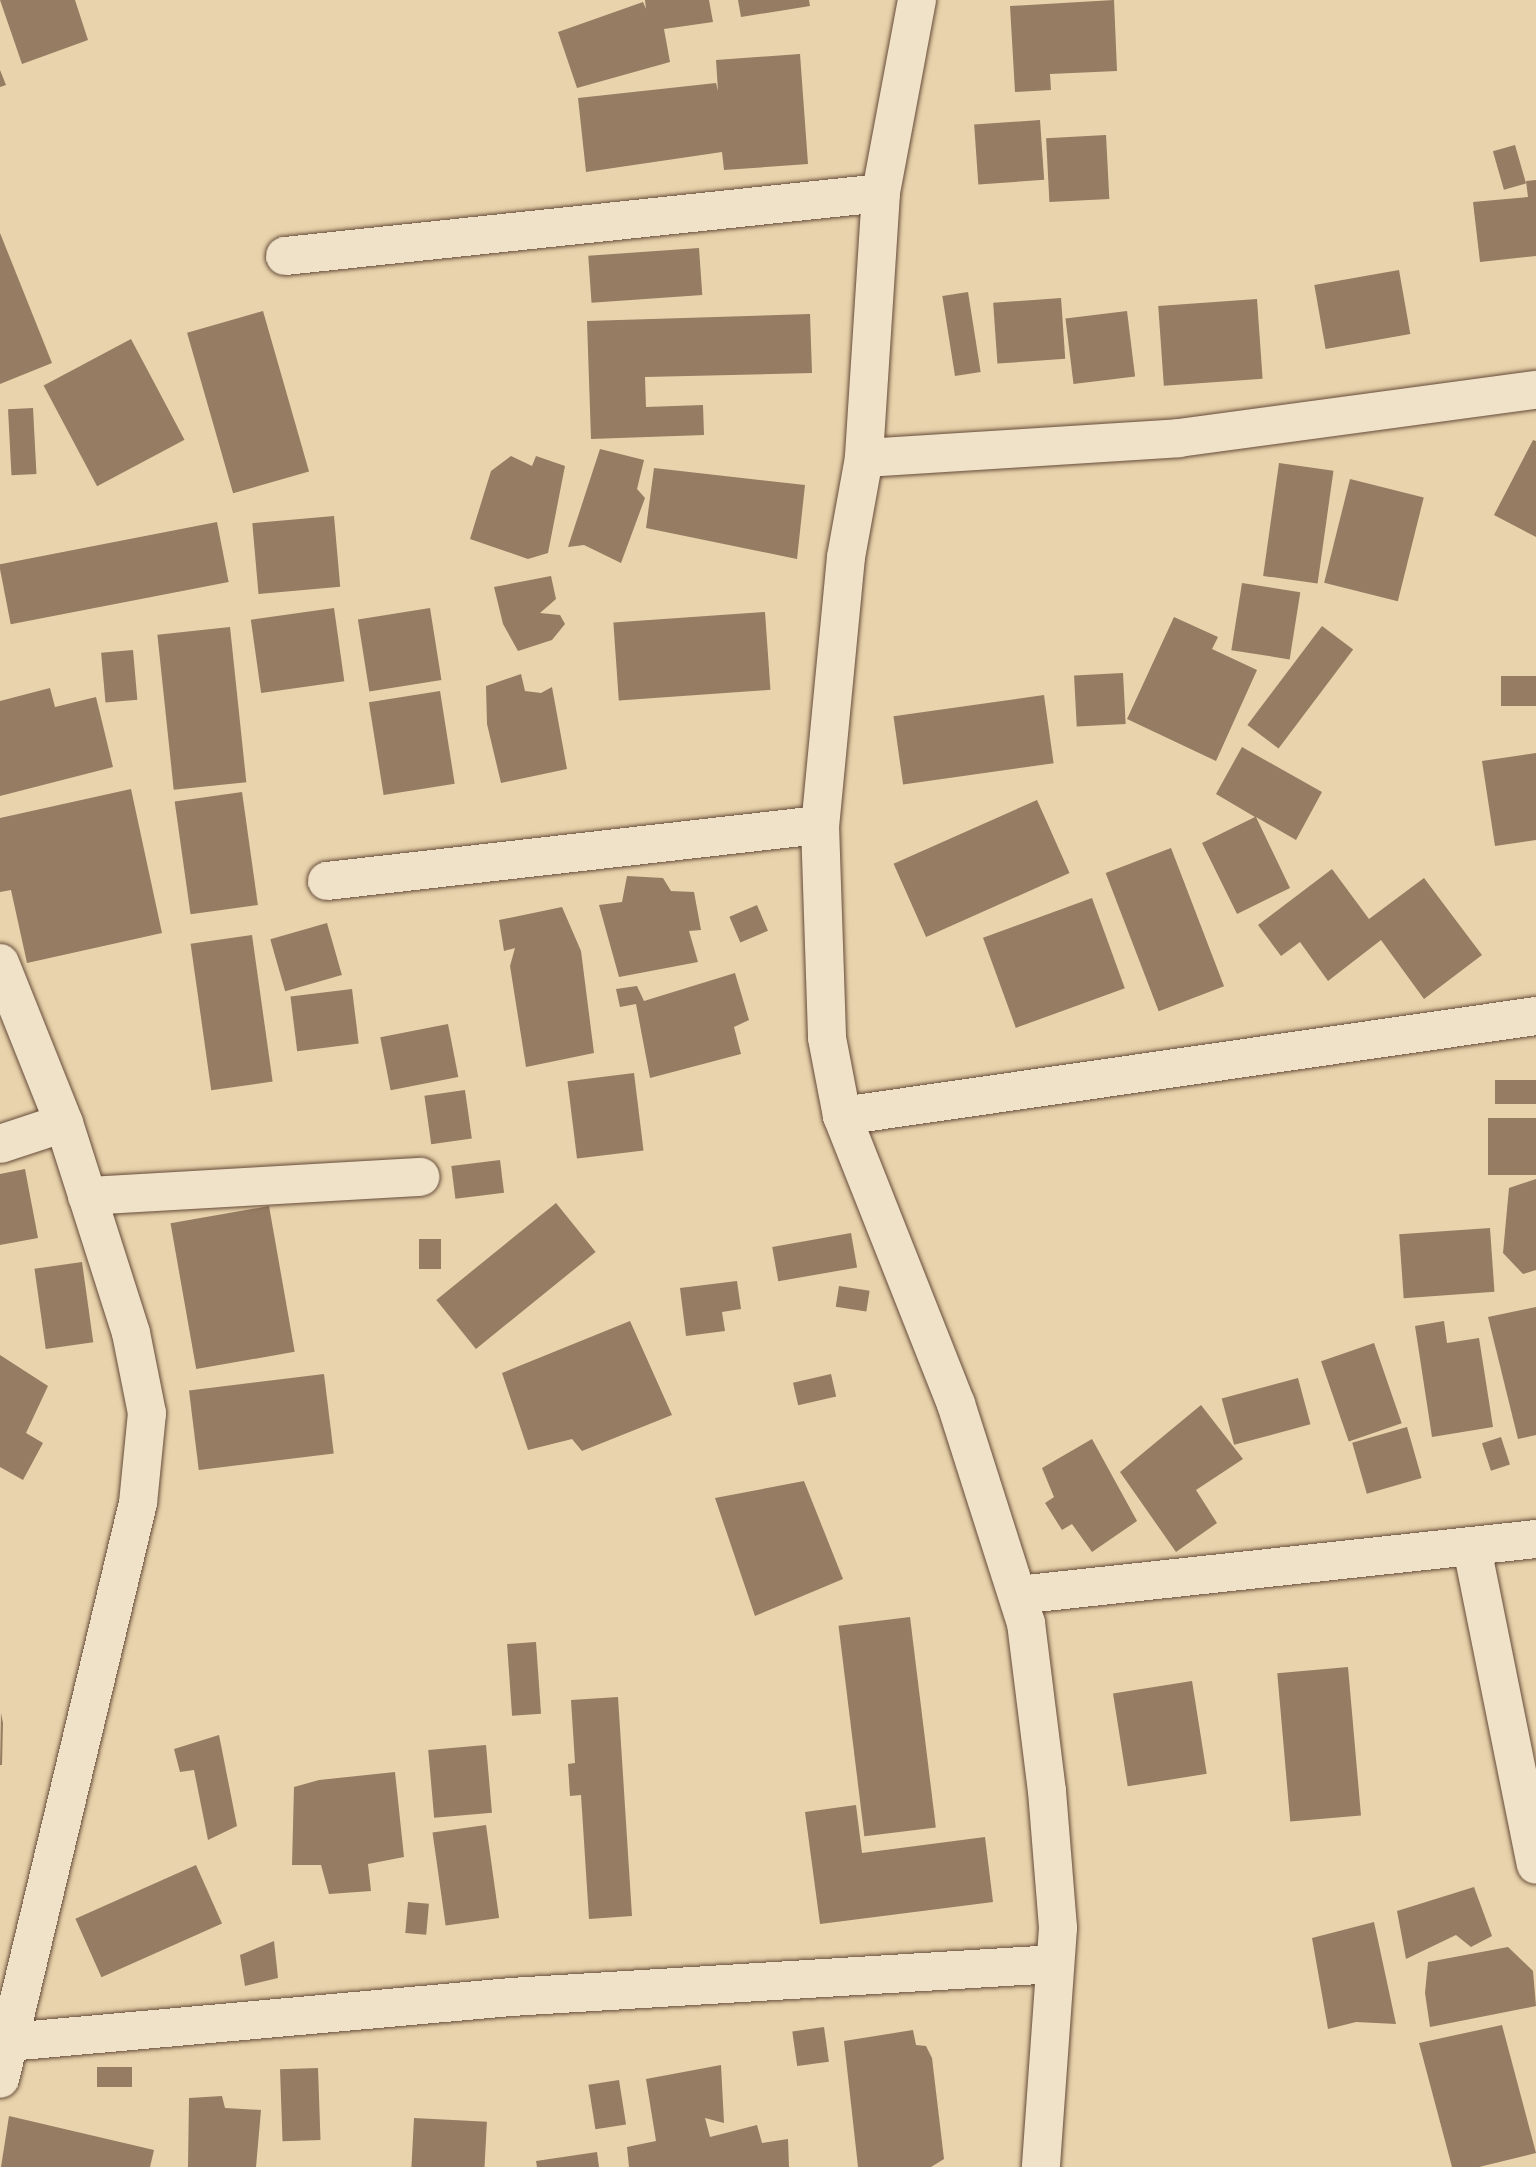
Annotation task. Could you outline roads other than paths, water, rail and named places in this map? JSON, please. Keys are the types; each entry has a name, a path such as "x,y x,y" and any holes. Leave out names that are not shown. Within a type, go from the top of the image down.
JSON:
{"street":[{"path":"917,0 881,192 864,458 846,557 820,825 827,1038 842,1116 956,1404 1026,1623 1047,1791 1058,1928 1041,2167"},
{"path":"285,256 881,192"},
{"path":"864,458 1179,438 1536,390"},
{"path":"327,881 820,825"},
{"path":"0,962 64,1123 131,1333 147,1413 138,1503 0,2079"},
{"path":"842,1116 1536,1016"},
{"path":"0,1144 64,1123"},
{"path":"87,1196 419,1177"},
{"path":"1018,1595 1536,1539"},
{"path":"1472,1548 1536,1866"},
{"path":"9,2042 511,1997 1055,1965"}]}
